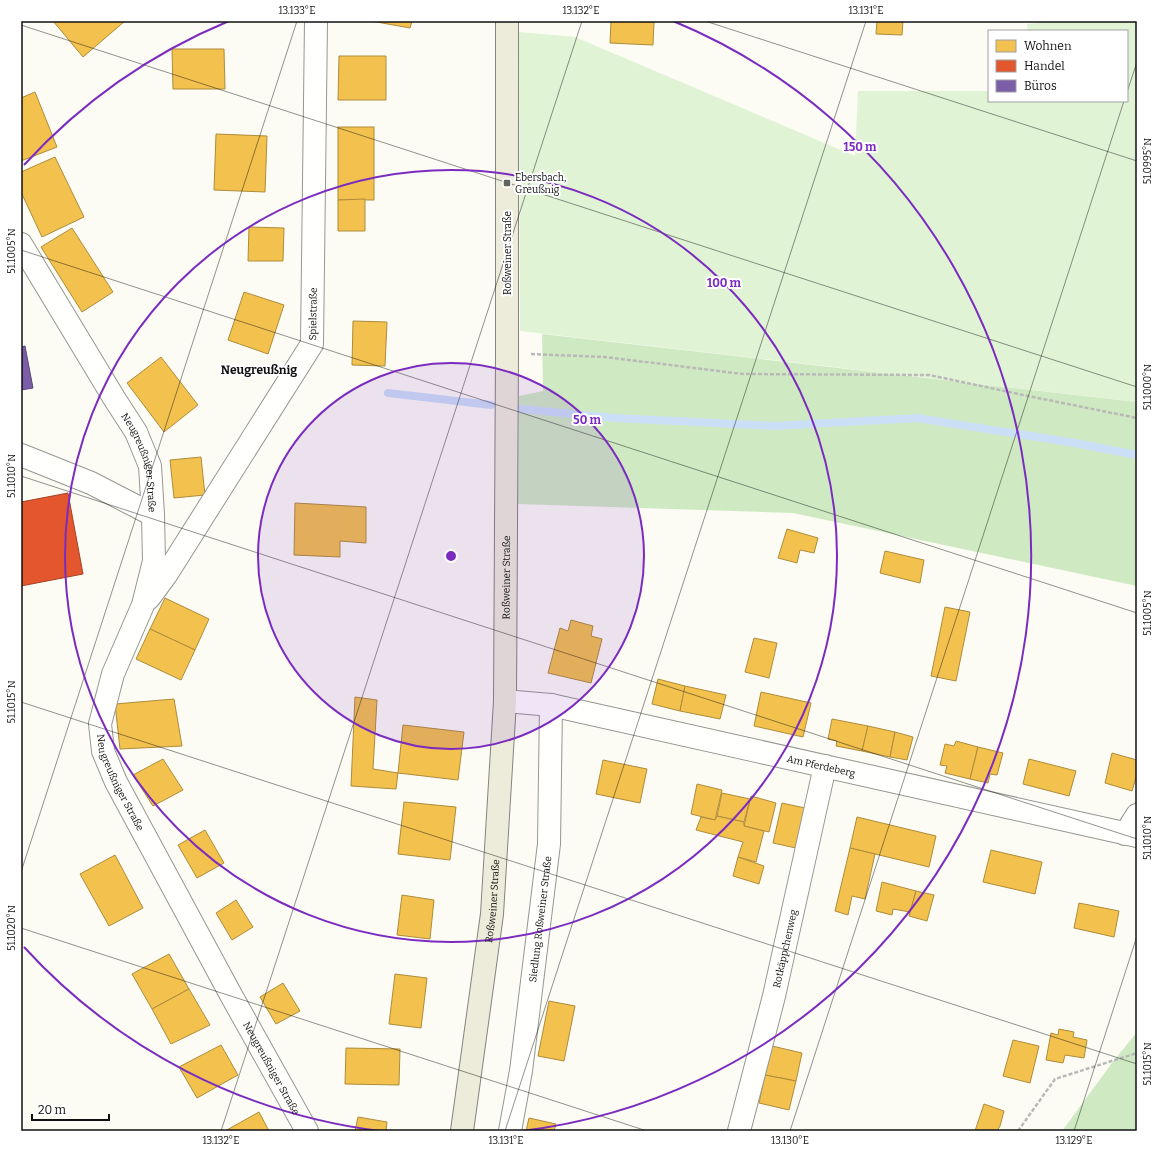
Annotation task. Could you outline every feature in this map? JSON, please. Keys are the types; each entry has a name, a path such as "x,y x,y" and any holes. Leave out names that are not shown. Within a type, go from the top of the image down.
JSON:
{"main road":[{"name":"Roßweiner Straße","path":"462,1131 492,914 505,700 507,21"}],"street":[{"name":"Spielstraße","path":"143,605 166,575 312,344 316,21"},
{"name":"Neugreußniger Straße","path":"21,244 136,432 150,466 154,561 143,605 113,674 100,724 103,751 116,782 231,995 307,1131"},
{"path":"21,455 91,483 153,514"},
{"name":"Am Pferdeberg","path":"505,700 552,705 1131,835"},
{"name":"Siedlung Roßweiner Straße","path":"510,1131 521,1071 549,844 552,705"},
{"name":"Rotkäppchenweg","path":"740,1131 774,996 825,766"},
{"path":"1131,835 1137,815"}],"path":[{"path":"507,354 605,358 743,374 929,375 1137,418"},
{"path":"1018,1131 1055,1079 1137,1053"}],"green space":[{"path":"1056,21 1137,21 1137,402 520,331 519,32 575,37 855,156 858,91 988,91 988,102 1128,102 1128,30 1028,30 1027,24"},
{"path":"542,334 1137,402 1137,586 793,513 518,504 519,396 543,391"},
{"path":"1137,1032 1137,1131 1062,1131 1112,1063"}],"building: Wohnen":[{"path":"53,21 125,21 83,57"},
{"path":"371,21 412,21 410,28"},
{"path":"611,21 654,22 653,45 610,43"},
{"path":"877,21 903,21 902,35 876,34"},
{"path":"172,49 224,49 225,89 173,89"},
{"path":"339,56 386,56 386,100 338,100"},
{"path":"35,92 57,147 21,161 21,98"},
{"path":"338,127 374,127 374,200 338,200"},
{"path":"216,134 267,136 265,192 214,190"},
{"path":"55,157 84,217 42,237 21,192 21,172"},
{"path":"365,199 365,231 338,231 338,200"},
{"path":"249,227 284,228 283,261 248,261"},
{"path":"72,228 113,292 82,312 41,247"},
{"path":"244,292 284,305 268,354 228,340"},
{"path":"353,321 387,322 385,366 352,365"},
{"path":"161,357 198,405 164,432 127,383"},
{"path":"201,457 205,495 174,498 170,460"},
{"path":"295,503 366,507 366,543 340,541 340,557 294,555"},
{"path":"787,529 818,538 814,553 800,550 797,563 778,558"},
{"path":"885,551 924,560 920,583 880,573"},
{"path":"165,598 209,619 195,650 150,629"},
{"path":"945,607 970,612 956,681 931,676"},
{"path":"571,620 593,626 591,636 602,639 591,683 548,673 560,628 568,631"},
{"path":"150,629 195,650 181,680 136,659"},
{"path":"754,638 777,643 769,678 745,672"},
{"path":"658,679 685,686 680,711 652,704"},
{"path":"685,686 726,695 720,719 680,711"},
{"path":"761,692 811,703 803,737 754,726"},
{"path":"355,697 377,700 373,769 398,773 396,789 351,786"},
{"path":"174,699 182,746 120,749 115,704"},
{"path":"832,719 868,726 862,751 836,746 837,741 828,739"},
{"path":"403,725 464,732 458,780 398,773"},
{"path":"868,726 895,732 890,757 862,751"},
{"path":"895,732 913,737 907,760 890,757"},
{"path":"956,741 978,747 970,779 945,773 947,766 940,765 945,744 954,746"},
{"path":"978,747 1003,753 997,775 990,774 988,783 970,779"},
{"path":"1112,753 1137,760 1137,774 1132,791 1105,783"},
{"path":"163,759 183,790 153,806 133,775"},
{"path":"1029,759 1076,771 1069,796 1023,784"},
{"path":"603,760 647,769 640,803 596,794"},
{"path":"697,784 722,790 715,820 691,814"},
{"path":"722,793 750,799 744,822 717,816"},
{"path":"751,796 776,803 769,832 744,826"},
{"path":"404,802 456,807 450,860 398,854"},
{"path":"782,803 805,808 796,848 773,843"},
{"path":"717,816 744,822 744,826 764,831 756,862 738,857 743,842 696,830 701,817 715,820"},
{"path":"857,817 936,836 929,867 850,848"},
{"path":"205,830 224,863 197,878 178,845"},
{"path":"850,848 875,854 865,899 852,896 848,915 835,911"},
{"path":"991,850 1042,862 1035,894 983,882"},
{"path":"115,855 143,908 109,926 80,874"},
{"path":"738,857 764,866 759,884 733,876"},
{"path":"882,882 916,891 910,912 893,909 892,915 876,911"},
{"path":"916,891 934,895 927,921 909,916"},
{"path":"402,895 434,900 430,939 397,935"},
{"path":"236,900 253,927 232,940 216,913"},
{"path":"1079,903 1119,911 1114,937 1074,928"},
{"path":"169,954 189,989 152,1009 132,974"},
{"path":"395,974 427,978 421,1028 389,1024"},
{"path":"283,983 300,1011 276,1024 260,997"},
{"path":"189,989 210,1025 171,1044 152,1009"},
{"path":"549,1001 575,1006 564,1061 538,1056"},
{"path":"1059,1029 1074,1032 1073,1037 1087,1040 1084,1058 1065,1055 1063,1063 1046,1060 1051,1033 1058,1035"},
{"path":"1013,1040 1039,1046 1030,1083 1003,1076"},
{"path":"221,1045 238,1075 197,1098 179,1067"},
{"path":"772,1046 802,1053 796,1081 765,1075"},
{"path":"346,1048 400,1049 399,1085 345,1084"},
{"path":"765,1075 796,1081 789,1110 759,1103"},
{"path":"984,1104 1004,1111 997,1131 975,1131"},
{"path":"259,1112 269,1131 225,1131"},
{"path":"358,1117 387,1122 386,1131 355,1131"},
{"path":"529,1118 556,1124 554,1131 526,1131"}],"building: Handel":[{"path":"68,493 83,574 21,586 21,502"}],"building: Büros":[{"path":"25,346 33,388 21,390 21,347"}],"waterway":[{"path":"388,393 491,405"},
{"path":"521,409 615,418 775,426 917,418 1075,443 1137,455"}],"place":[{"name":"Ebersbach, Greußnig","path":"507,183"}],"district":[{"name":"Neugreußnig","path":"259,370"}]}
